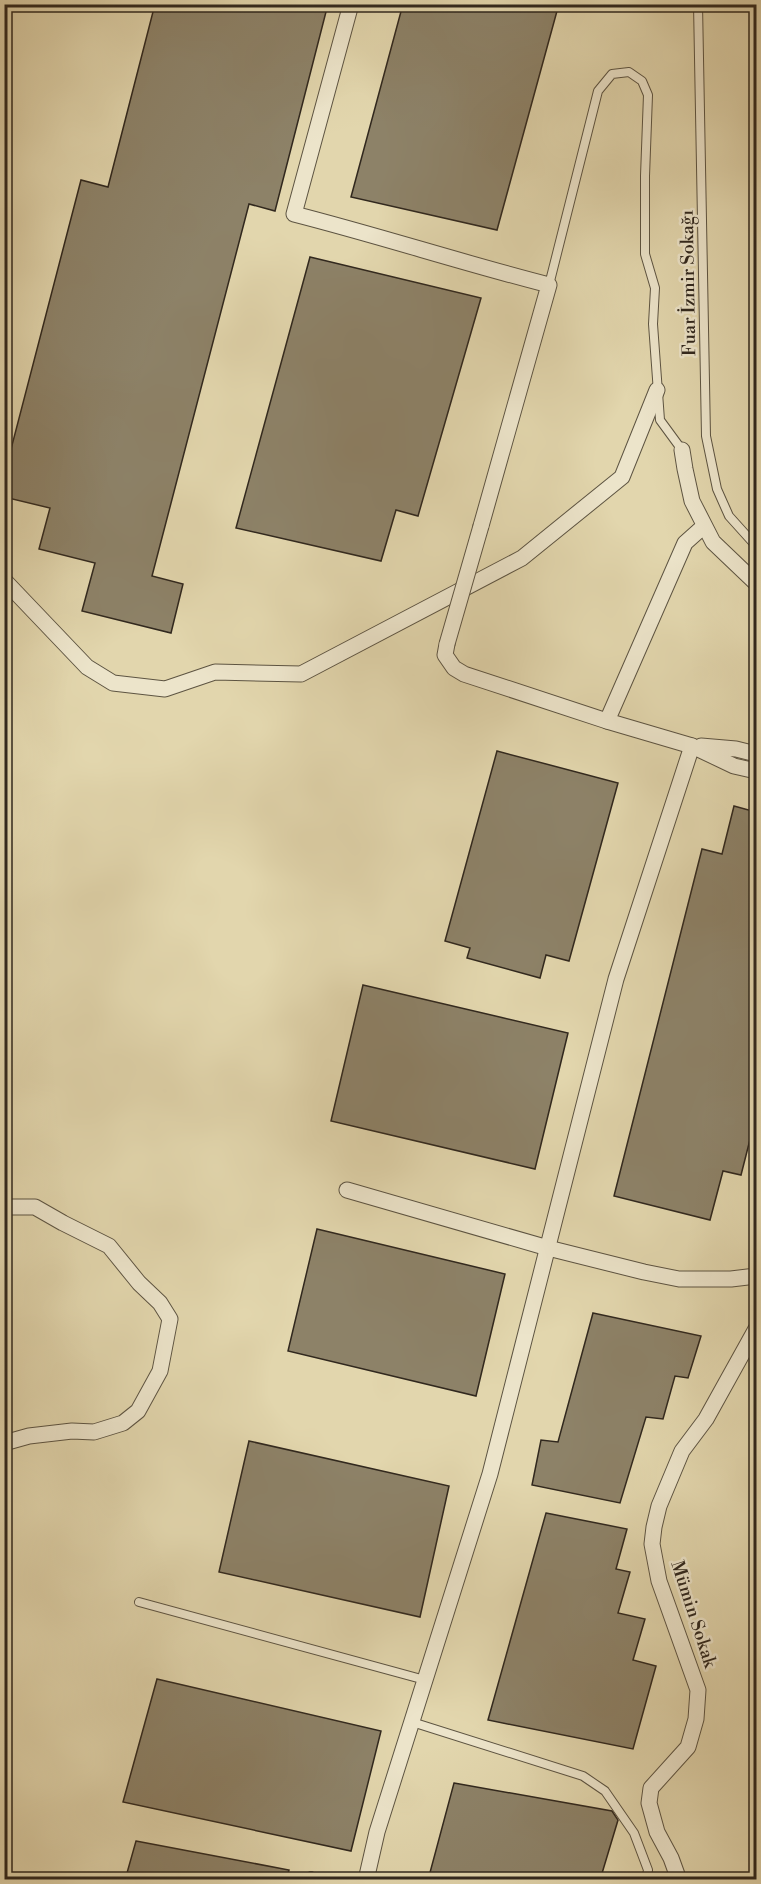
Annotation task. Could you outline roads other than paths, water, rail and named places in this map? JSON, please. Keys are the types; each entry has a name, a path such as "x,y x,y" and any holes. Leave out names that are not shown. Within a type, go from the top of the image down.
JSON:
{"street":[{"path":"351,4 294,214 549,285 445,655 454,668 464,674 692,746 734,766 756,771"},
{"path":"4,580 87,667 112,683 165,689 216,672 301,674 522,558 622,477 657,390"},
{"path":"682,450 692,501 704,526 713,542 756,584"},
{"path":"607,721 685,543 704,526"},
{"path":"692,746 736,749 756,754"},
{"path":"366,1880 377,1832 490,1474 616,979 692,746"},
{"path":"347,1190 548,1248 679,1279 731,1279 756,1276"},
{"path":"4,1207 35,1207 109,1246 139,1283 160,1303 170,1320 160,1371 138,1411 123,1423 94,1432 72,1431 28,1436 4,1443"},
{"name":"Mümin Sokak","path":"679,1880 671,1858 657,1832 649,1803 651,1788 688,1746 696,1719 698,1690 659,1581 652,1544 654,1527 659,1506 682,1451 706,1419 756,1329"}],"lane":[{"name":"Fuar İzmir Sokağı","path":"698,4 706,436 717,489 729,516 756,546"},
{"path":"549,285 598,91 612,74 629,72 642,81 648,95 645,254 655,288 653,324 660,420 682,450"},
{"path":"140,1602 424,1680"},
{"path":"411,1722 583,1776 605,1791 634,1833 648,1870 646,1880"}]}
